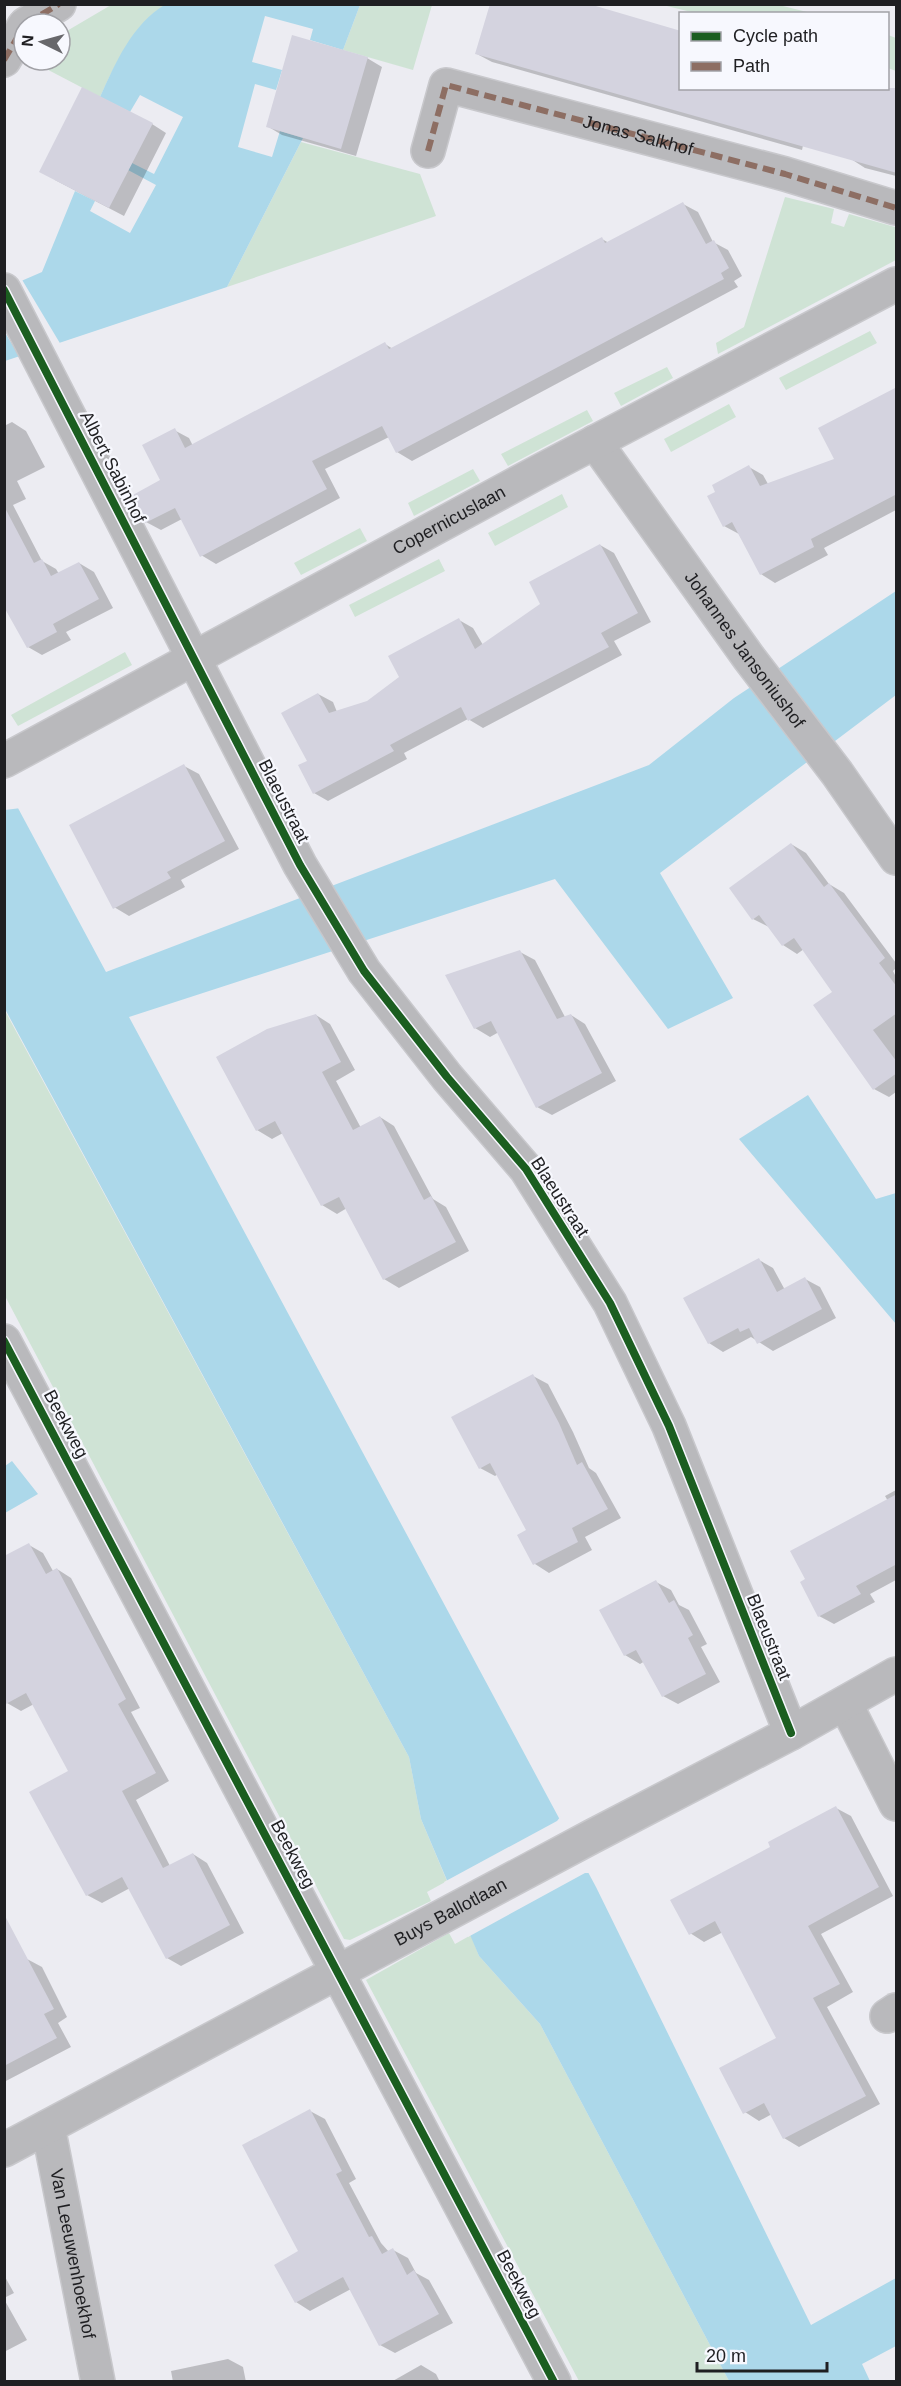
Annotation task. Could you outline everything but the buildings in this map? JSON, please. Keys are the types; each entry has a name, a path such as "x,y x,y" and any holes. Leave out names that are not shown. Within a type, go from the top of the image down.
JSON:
{"street":[{"path":"46,12 59,4"},
{"path":"4,60 12,47"},
{"name":"Jonas Salkhof","path":"428,151 446,85 785,174 897,208"},
{"name":"Copernicuslaan","path":"13,757 192,658 595,442 897,284"},
{"name":"Albert Sabinhof","path":"4,290 192,658"},
{"name":"Johannes Jansoniushof","path":"595,442 897,858"},
{"name":"Blaeustraat","path":"192,658 300,865 364,971 447,1077 526,1169 610,1303 669,1426 791,1733"},
{"name":"Beekweg","path":"4,1341 554,2382"},
{"name":"Buys Ballotlaan","path":"4,2150 791,1733 897,1674"},
{"path":"845,1703 897,1804"},
{"name":"Van Leeuwenhoekhof","path":"48,2127 98,2382"}],"green space":[{"path":"111,5 166,5 135,33 119,58 100,97 52,72 72,72 72,28"},
{"path":"360,5 432,5 413,70 343,50"},
{"path":"663,5 779,5 807,12 691,12"},
{"path":"889,35 896,38 896,71 889,68"},
{"path":"301,142 420,174 436,216 227,287"},
{"path":"785,197 834,209 831,223 844,227 849,214 895,227 896,260 718,354 716,343 744,327"},
{"path":"870,331 877,343 786,390 779,378"},
{"path":"667,367 673,378 621,406 614,393"},
{"path":"729,404 736,417 671,452 664,439"},
{"path":"587,410 593,421 508,466 501,454"},
{"path":"473,469 480,481 414,516 408,503"},
{"path":"562,494 568,507 495,546 488,533"},
{"path":"360,528 367,541 301,575 294,563"},
{"path":"439,559 445,571 355,617 349,605"},
{"path":"125,652 132,665 18,726 11,715"},
{"path":"4,1009 409,1757 421,1819 447,1881 427,1892 431,1901 350,1940 344,1939 5,1296"},
{"path":"449,1933 455,1944 471,1935 479,1956 540,2024 729,2381 579,2381 366,1980"}],"water":[{"path":"166,4 360,5 343,50 310,40 313,29 265,16 252,62 282,70 276,90 255,84 238,147 272,157 280,131 303,138 227,287 5,361 5,288 42,272 75,191 95,201 90,211 130,233 156,185 128,170 132,163 154,174 183,117 140,95 130,112 100,97 119,57 134,33 154,12"},
{"path":"896,591 896,695 660,873 733,998 668,1029 555,879 129,1017 596,1887 811,2325 896,2278 896,2346 862,2364 870,2381 729,2381 540,2024 479,1956 421,1819 409,1757 5,1009 4,782 106,972 649,765 734,698"},
{"path":"808,1095 876,1199 896,1193 896,1324 739,1139"},
{"path":"12,1461 38,1494 5,1513 5,1466"}],"pier":[{"path":"21,278 61,345 21,359 4,331 4,285"},
{"path":"4,779 7,781 21,808 5,810"},
{"path":"561,1816 592,1873 585,1873 468,1937 444,1882 557,1821"}],"marked path":[{"path":"46,12 59,4"},
{"path":"4,60 12,46"},
{"path":"428,151 446,85 785,174 896,208"}],"cycle path":[{"path":"4,290 300,865 364,971 447,1077 526,1169 610,1303 669,1426 791,1733"},
{"path":"4,1341 554,2382"}]}
